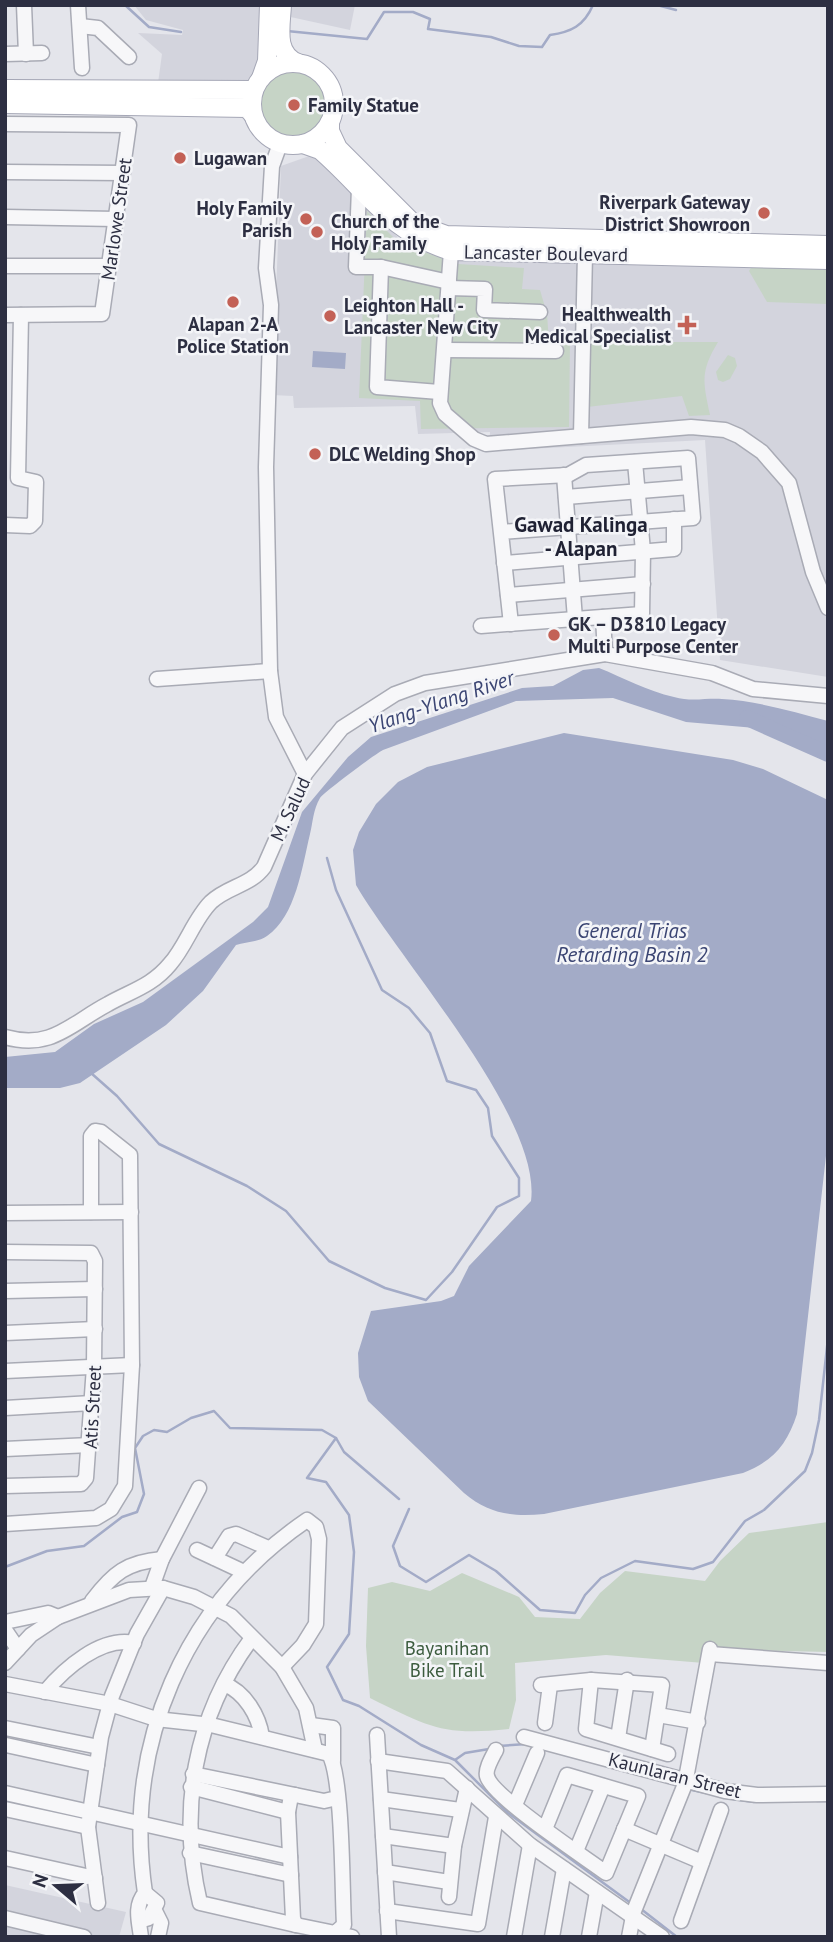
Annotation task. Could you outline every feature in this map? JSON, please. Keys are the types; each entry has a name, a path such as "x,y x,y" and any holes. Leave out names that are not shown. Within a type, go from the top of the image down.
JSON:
{"main road":[{"path":"253,115 258,84 267,61 269,5"},
{"path":"5,104 247,108 263,133 280,144 303,145 319,136 330,122 334,112 332,90 319,72 286,57 282,45 282,5"},
{"path":"5,89 258,84 272,69 298,63"},
{"name":"Lancaster Boulevard","path":"330,122 330,131 338,148 413,223 446,235 828,245"},
{"name":"Lancaster Boulevard","path":"303,145 320,150 407,233 451,251 828,260"}],"street":[{"path":"24,5 26,54"},
{"path":"78,5 82,68 90,89"},
{"path":"80,26 98,28 129,57"},
{"path":"5,54 42,53"},
{"path":"70,89 82,68"},
{"name":"Marlowe Street","path":"5,124 130,125 102,314 21,315"},
{"path":"280,144 272,166 266,268 271,305 266,467 270,671 276,717 305,774"},
{"path":"5,172 122,173"},
{"path":"359,188 356,267 381,267 449,285 485,289 484,310 540,312"},
{"path":"5,217 116,219"},
{"path":"451,251 445,350 439,392 445,414 474,439 486,444 691,427 725,430 739,436 762,452 789,483 813,572 828,608"},
{"path":"581,436 586,254"},
{"path":"5,265 109,266"},
{"path":"381,267 373,336 372,387 439,392"},
{"path":"5,315 21,315 18,478 36,482 33,524 5,525"},
{"path":"445,350 556,351"},
{"path":"500,532 693,518 688,458 586,465 564,475 495,480 500,532 511,624"},
{"path":"481,626 642,614 643,551 635,462"},
{"path":"564,475 575,619"},
{"path":"566,497 690,487"},
{"path":"504,564 674,550 674,519"},
{"path":"508,595 643,584"},
{"path":"603,617 606,654"},
{"name":"M. Salud","path":"5,1037 20,1042 38,1041 64,1033 110,1002 144,989 157,978 171,963 210,903 222,894 256,878 264,867 305,774 342,728 396,694 425,683 606,654 712,673 753,688 828,696"},
{"path":"157,679 270,671"},
{"path":"5,1524 96,1518 115,1503 125,1486 132,1365 130,1156 106,1134 95,1131 91,1136 91,1212"},
{"path":"5,1200 6,1213 131,1212"},
{"name":"Atis Street","path":"5,1252 91,1252 95,1261 94,1367 88,1469 81,1484 5,1486"},
{"path":"5,1291 95,1289"},
{"path":"5,1333 95,1329"},
{"path":"5,1371 132,1365"},
{"path":"5,1408 92,1403"},
{"path":"5,1449 90,1445"},
{"path":"98,1903 88,1827 99,1747 110,1704 157,1587 162,1559 182,1517 192,1487"},
{"path":"141,1937 138,1907 145,1893 139,1824 156,1719 176,1671 215,1606 268,1548 307,1520 316,1527 319,1539 316,1624 303,1645 282,1667"},
{"path":"215,1558 229,1536 236,1534 268,1548"},
{"path":"197,1550 244,1572"},
{"path":"91,1602 108,1580 136,1561 162,1559"},
{"path":"5,1663 31,1635 58,1617 91,1602 129,1590 157,1587 215,1606 231,1616 282,1667 306,1708 315,1750"},
{"path":"5,1622 48,1613 58,1617"},
{"path":"5,1630 18,1649"},
{"path":"252,1638 224,1684 206,1724 192,1780 190,1853 200,1903 352,1937"},
{"path":"45,1692 80,1659 107,1646 134,1643"},
{"path":"629,1937 635,1909 686,1782 710,1651 828,1663"},
{"path":"591,1680 586,1728 668,1754"},
{"path":"545,1723 545,1685 591,1680 627,1680 662,1685 652,1749"},
{"path":"618,1738 627,1680"},
{"path":"5,1684 110,1704 156,1719 206,1724 262,1737 329,1754 333,1761"},
{"path":"224,1684 244,1698 261,1726 262,1737"},
{"path":"658,1715 698,1722"},
{"path":"312,1726 333,1728 344,1925 335,1933"},
{"path":"97,1765 5,1746 10,1729 99,1747"},
{"path":"377,1735 389,1937"},
{"name":"Kaunlaran Street","path":"524,1737 686,1782 757,1795 828,1794"},
{"path":"496,1750 487,1776 515,1805 545,1829 606,1873 638,1796 567,1775 545,1829"},
{"path":"515,1805 537,1753"},
{"path":"378,1761 440,1769 467,1788 530,1845 597,1892 635,1909 662,1937"},
{"path":"192,1780 324,1801 337,1798"},
{"path":"192,1780 288,1812"},
{"path":"576,1851 603,1786"},
{"path":"449,1897 454,1846 467,1788"},
{"path":"5,1793 290,1857"},
{"path":"295,1795 291,1796 288,1812 293,1919 296,1925"},
{"path":"381,1799 460,1810"},
{"path":"5,1809 88,1827"},
{"path":"681,1921 721,1810"},
{"path":"387,1911 478,1924 496,1817"},
{"path":"624,1829 702,1863"},
{"path":"383,1836 454,1846"},
{"path":"514,1937 530,1845"},
{"path":"190,1853 291,1875"},
{"path":"5,1858 95,1878"},
{"path":"552,1937 564,1869"},
{"path":"385,1872 449,1882"},
{"path":"589,1937 597,1892"},
{"path":"139,1922 149,1918 157,1903 145,1893"},
{"path":"155,1911 161,1923 158,1937"},
{"path":"5,1918 84,1937"}],"shaded area":[{"path":"134,5 261,5 257,75 249,83 158,83 162,54 138,33 182,35 183,30 146,20"},
{"path":"286,5 355,5 350,30 286,16"},
{"path":"312,155 401,240 425,250 828,266 828,677 720,660 705,440 489,451 490,432 418,434 415,406 294,408 293,396 272,395 281,166"},
{"path":"5,1885 126,1912 119,1937 5,1937"}],"green space":[{"path":"301,69 322,84 328,96 326,116 318,127 301,137 287,137 270,127 262,116 260,96 270,79 281,71"},
{"path":"367,211 399,243 458,264 524,268 522,289 540,290 547,314 549,342 570,341 569,427 421,429 420,401 359,398"},
{"path":"752,266 828,268 828,304 767,302 749,271"},
{"path":"588,342 718,342 708,361 705,377 710,415 689,416 682,396 587,407"},
{"path":"728,355 735,358 737,366 730,379 723,382 718,380 716,372"},
{"name":"Bayanihan Bike Trail","path":"828,1522 828,1652 706,1649 704,1663 606,1655 515,1663 516,1700 509,1729 467,1731 436,1727 370,1698 366,1646 368,1588 392,1582 430,1591 462,1573 519,1597 535,1617 580,1619 600,1593 625,1571 705,1581 720,1561 749,1533"}],"water":[{"path":"313,351 346,353 345,369 312,367"},
{"path":"599,668 645,688 680,698 749,702 828,721 828,755 791,731 686,722 613,698 516,701 383,750 320,798 296,890 277,927 264,938 236,945 203,991 166,1025 80,1083 60,1088 5,1088 5,1057 55,1052 94,1024 143,1002 253,922 268,907 302,812 348,757 371,737 522,688 553,686 583,670"},
{"name":"General Trias Retarding Basin 2","path":"564,733 733,760 763,769 828,800 828,1138 797,1414 789,1435 777,1451 763,1463 743,1473 544,1514 522,1515 492,1510 464,1493 368,1401 359,1377 358,1353 371,1311 441,1301 454,1296 469,1266 531,1201 528,1167 514,1127 464,1040 356,885 353,850 359,832 376,804 398,782 427,767"}],"waterway":[{"path":"125,5 149,27 181,32"},
{"path":"287,31 367,39 384,12 413,12 430,19 428,29 491,37 519,46 542,47 550,35 570,30 581,23 593,5"},
{"path":"657,5 676,10"},
{"name":"Ylang-Ylang River","path":"747,718 828,754"},
{"path":"91,1073 117,1096 159,1144 247,1186 286,1211 329,1261 385,1288 426,1300 452,1272 497,1207 519,1196 519,1178 492,1136 488,1108 476,1090 447,1081 430,1033 409,1008 382,990 336,890 327,858"},
{"path":"409,1509 393,1546 400,1566 426,1582 469,1555 496,1571 540,1610 575,1613 585,1595 601,1578 635,1561 693,1569 713,1562 745,1521 764,1510 805,1471 819,1420 828,1338"},
{"path":"5,1567 47,1551 84,1546 122,1517 137,1512 144,1494 135,1448 143,1436 154,1430 167,1432 191,1418 214,1411 230,1428 322,1430 336,1438 344,1452 399,1499"},
{"path":"336,1438 307,1478 326,1482 349,1515 354,1552 349,1634 327,1667 343,1700 359,1706 421,1745 455,1760 465,1753 489,1749"},
{"path":"499,1746 527,1744"},
{"path":"456,1761 508,1813 632,1904"},
{"path":"692,1790 706,1793"},
{"path":"733,1799 754,1802"},
{"path":"817,1801 828,1801"},
{"path":"641,1909 677,1937"}],"place":[{"name":"Family Statue","path":"294,105"},
{"name":"Lugawan","path":"180,158"},
{"name":"Riverpark Gateway District Showroon","path":"764,213"},
{"name":"Holy Family Parish","path":"306,219"},
{"name":"Church of the Holy Family","path":"317,232"},
{"name":"Alapan 2-A Police Station","path":"233,302"},
{"name":"Leighton Hall - Lancaster New City","path":"330,316"},
{"name":"Healthwealth Medical Specialist","path":"687,325"},
{"name":"DLC Welding Shop","path":"315,454"},
{"name":"GK – D3810 Legacy Multi Purpose Center","path":"554,635"}],"district":[{"name":"Gawad Kalinga - Alapan","path":"581,537"}]}
